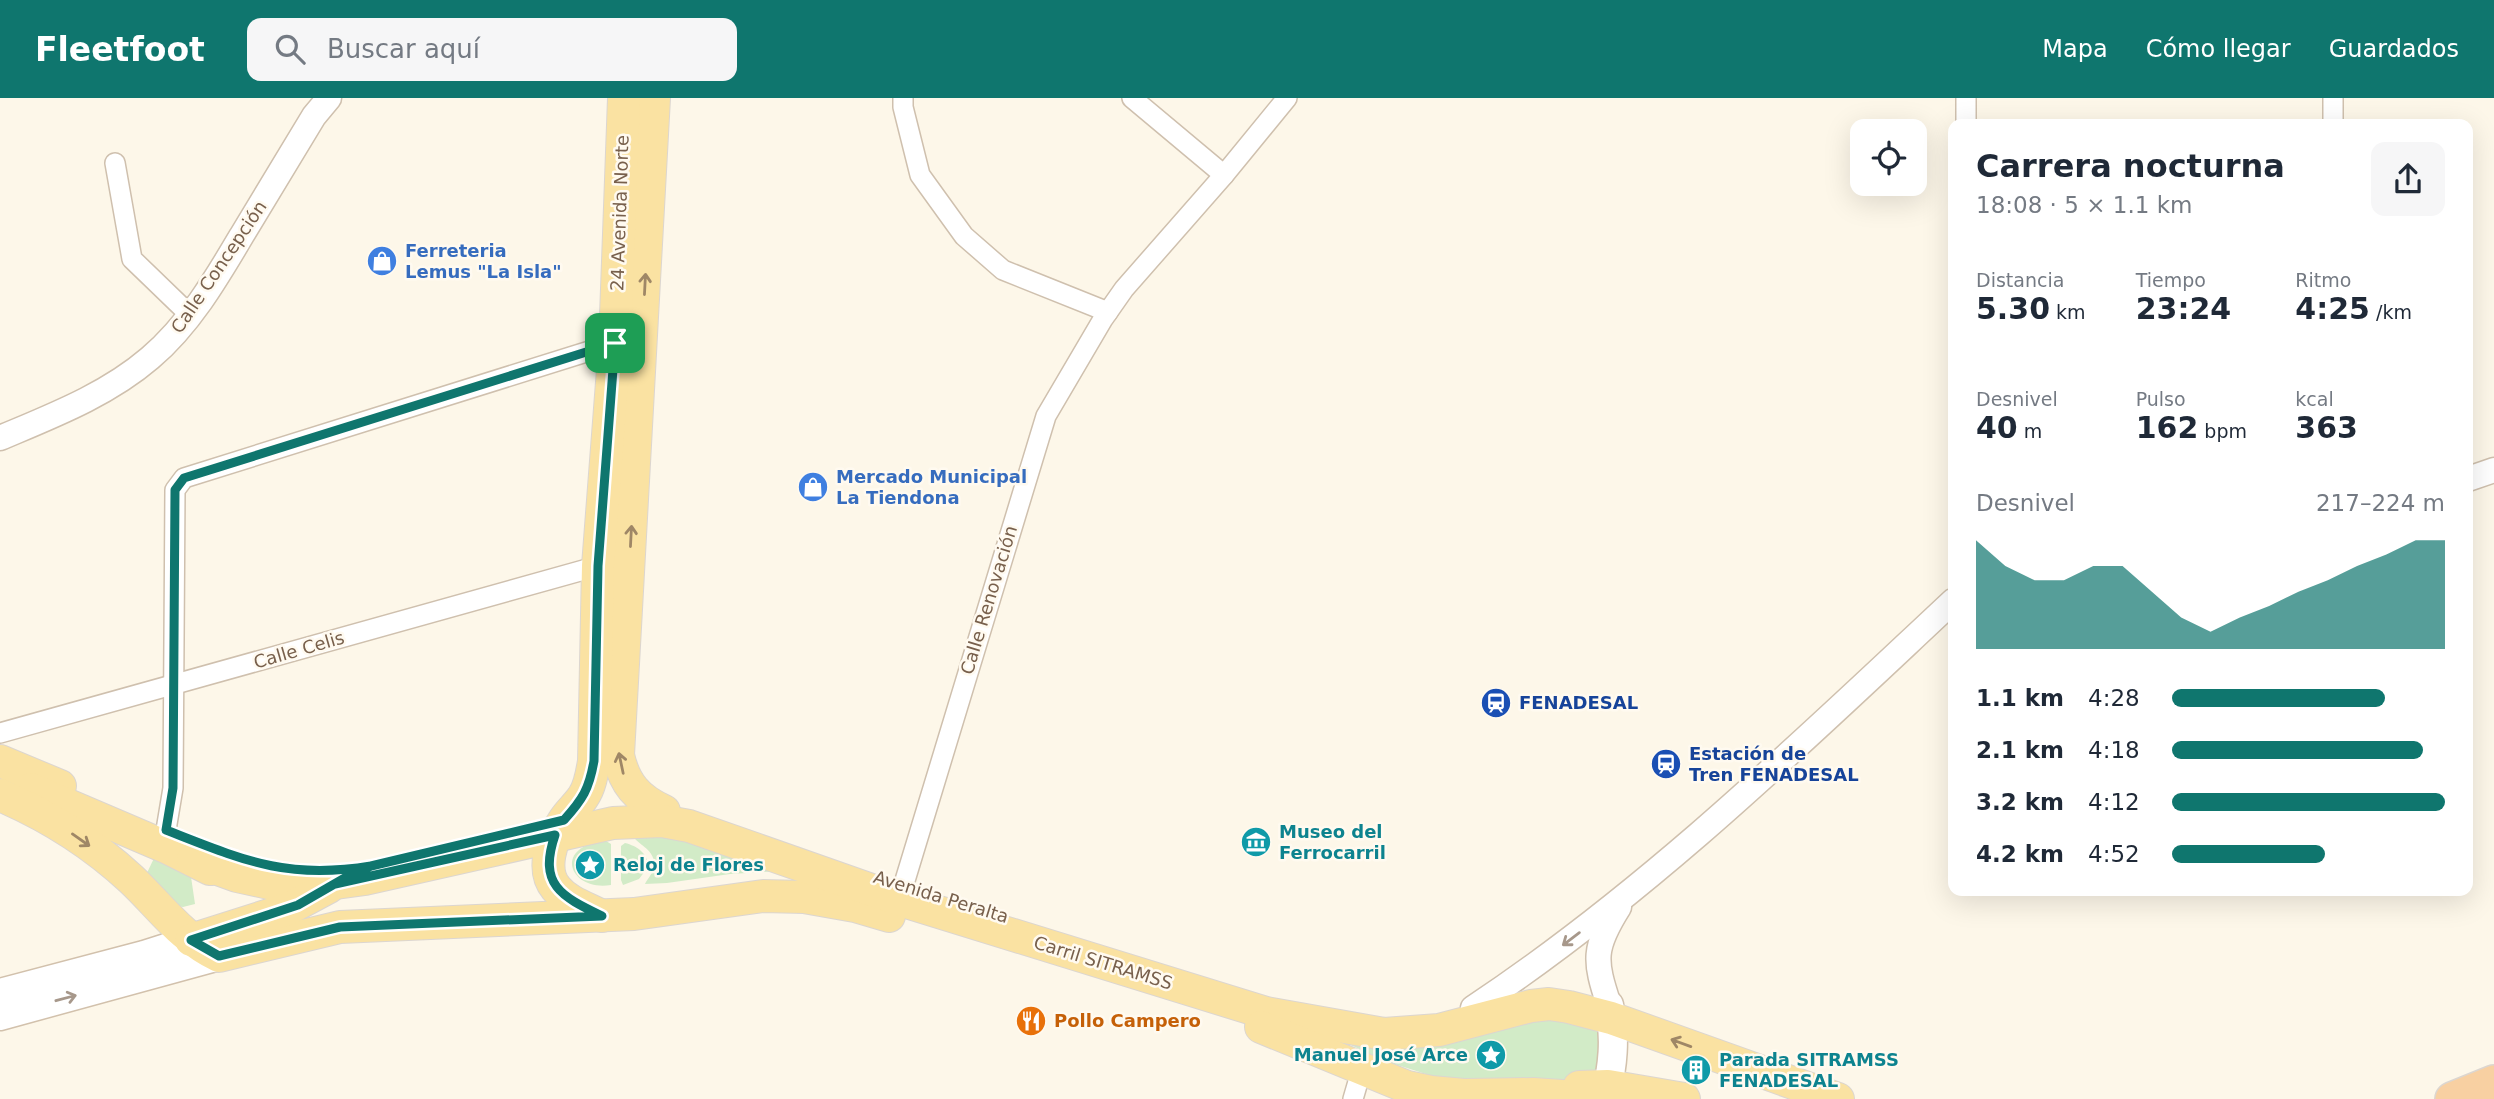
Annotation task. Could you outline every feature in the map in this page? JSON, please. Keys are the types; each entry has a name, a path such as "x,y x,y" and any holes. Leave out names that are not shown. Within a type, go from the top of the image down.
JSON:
{"highway":[{"path":"2452,1099 2494,1082"}],"main road":[{"name":"24 Avenida Norte","path":"588,909 556,889 549,862 560,827 584,796 594,761 598,566 615,343 624,98"},
{"name":"24 Avenida Norte","path":"654,98 618,755 628,784 638,796 664,810"},
{"path":"0,761 166,830 262,865 308,871 371,866"},
{"name":"Carril SITRAMSS","path":"0,776 193,860 237,876 269,883 335,884 560,827 662,821 689,826 1266,1013 1353,1053 1426,1079 1448,1084 1684,1099"},
{"path":"0,795 32,809 84,842 128,877 191,940 219,956"},
{"name":"Avenida Peralta","path":"191,940 298,905 371,866 560,827 595,811 620,808 664,810 741,831 901,893 1353,1017 1387,1021 1424,1019 1531,992 1560,991 1593,997 1610,1011"},
{"name":"Carril SITRAMSS","path":"193,860 257,894 318,909 588,909 648,897 775,882 901,893"},
{"name":"Avenida Peralta","path":"219,956 340,927 588,909 666,911 763,896 804,897 855,906 1250,1023 1416,1093 1606,1095"},
{"path":"0,993 144,956 191,940"},
{"path":"0,1016 219,956"},
{"name":"Carril SITRAMSS","path":"1266,1013 1384,1034 1439,1030 1514,1009 1549,1004 1610,1011 1838,1099"},
{"path":"1606,1095 1614,1060 1610,1011"}],"street":[{"name":"Calle Concepción","path":"0,438 60,413 118,382 149,359 179,331 222,269 314,117 330,98"},
{"path":"903,98 919,175 964,236 1003,270 1108,312"},
{"path":"1132,98 1224,175"},
{"name":"Calle Renovación","path":"901,893 1040,432 1052,403 1124,289 1287,98"},
{"path":"1966,98 1966,119"},
{"path":"2333,98 2333,119"},
{"path":"115,163 132,260 190,315"},
{"path":"166,830 173,788 175,490 184,478 615,343"},
{"path":"2473,477 2494,470"},
{"name":"Calle Celis","path":"0,733 598,566"},
{"path":"1473,1008 1625,898 1802,742 1948,606"},
{"path":"1610,1011 1598,973 1597,958 1607,927 1625,898"},
{"path":"1353,1099 1362,1068"}],"green space":[{"path":"664,833 781,871 645,884 652,871 653,858 633,837"},
{"path":"606,841 611,844 611,885 585,882 572,867 573,859 578,851 589,845"},
{"path":"625,843 641,851 648,867 639,879 623,885 621,846"},
{"path":"156,854 190,870 195,904 177,906 146,875"},
{"path":"1521,1012 1601,1030 1603,1068 1582,1082 1453,1079 1429,1075 1388,1062 1320,1031"}],"place":[{"name":"Ferreteria Lemus \"La Isla\"","path":"382,261"},
{"name":"Mercado Municipal La Tiendona","path":"813,487"},
{"name":"FENADESAL","path":"1496,703"},
{"name":"Estación de Tren FENADESAL","path":"1666,764"},
{"name":"Museo del Ferrocarril","path":"1256,842"},
{"name":"Reloj de Flores","path":"590,865"},
{"name":"Pollo Campero","path":"1031,1021"},
{"name":"Manuel José Arce","path":"1491,1055"},
{"name":"Parada SITRAMSS FENADESAL","path":"1696,1070"}],"route":[{"path":"615,343 184,478 175,490 173,788 166,830 220,851 282,869 342,870 371,866 335,884 555,835 549,862 556,889 602,916 352,925 324,929 219,956 201,947 191,940 274,915 298,905 350,875 371,866 564,820 584,796 594,761 598,566 615,343"}]}
